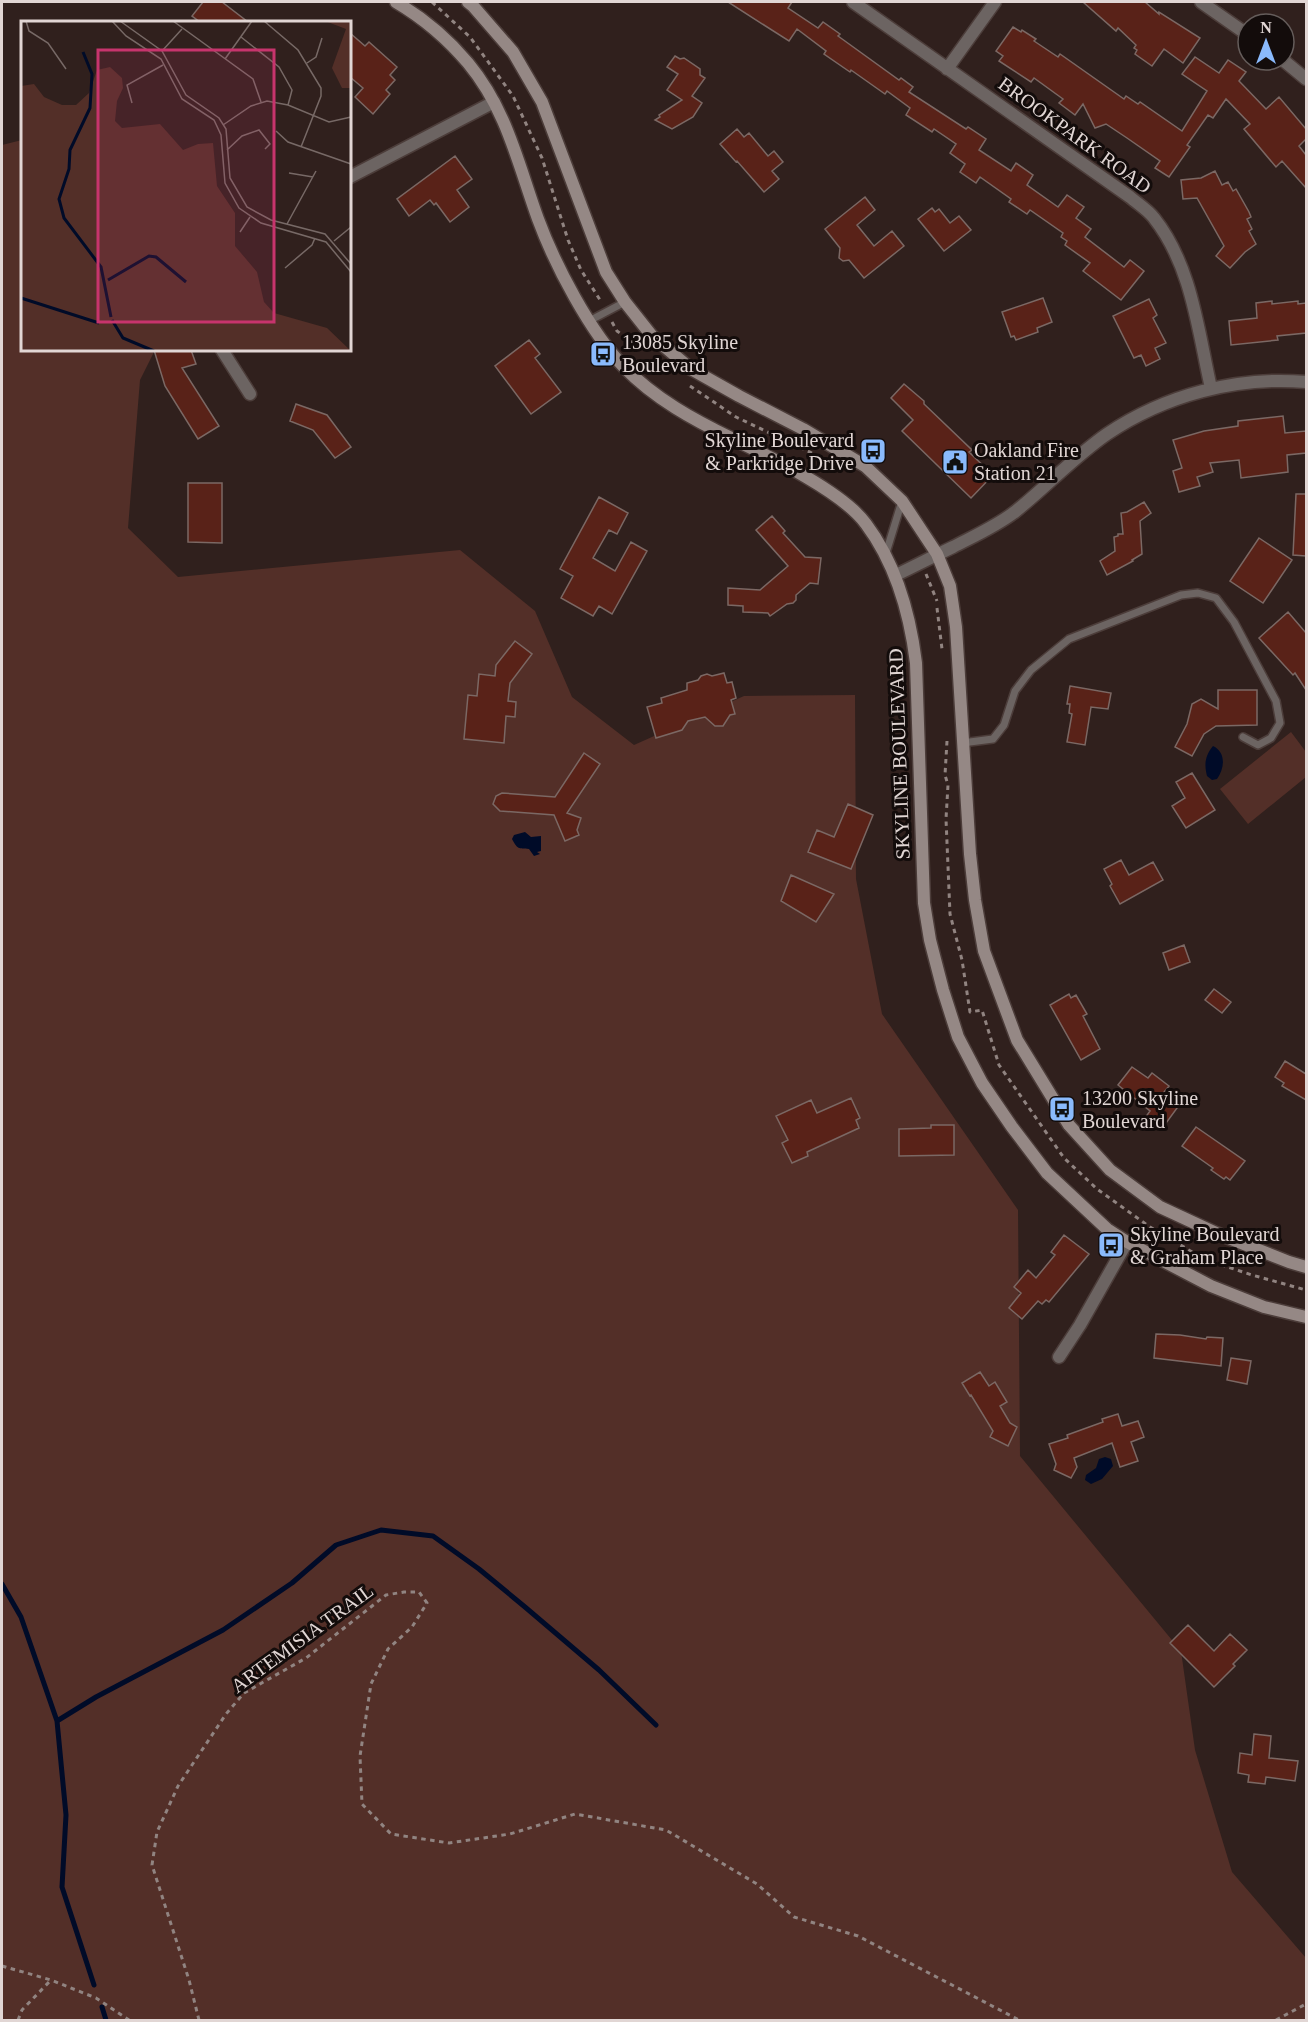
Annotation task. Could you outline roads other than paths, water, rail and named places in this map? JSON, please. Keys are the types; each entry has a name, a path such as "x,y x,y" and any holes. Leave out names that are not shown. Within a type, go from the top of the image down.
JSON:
{"main road":[{"name":"SKYLINE BOULEVARD","path":"396,2 418,16 445,39 469,64 494,102 521,166 538,220 568,286 589,321 624,366 669,404 823,488 851,508 866,523 896,575 912,632 916,663 924,903 930,940 958,1036 982,1083 1012,1127 1047,1173 1107,1229 1127,1242 1210,1286 1264,1306 1306,1317"},
{"path":"473,3 513,52 542,102 606,272 625,302 652,336 692,369 803,429 865,466 902,501 937,554 950,586 956,627 962,743 975,900 984,951 1017,1040 1069,1125 1110,1170 1160,1207 1216,1233 1306,1267"}],"street":[{"name":"BROOKPARK ROAD","path":"853,2 1130,197 1154,217 1174,250 1187,280 1211,388"},
{"path":"947,69 995,2"},
{"path":"1202,2 1236,26"},
{"path":"351,176 494,102"},
{"path":"223,351 250,394"},
{"path":"896,575 982,532 1015,512 1107,434 1137,417 1174,400 1211,388 1255,381 1306,381"},
{"path":"1059,1357 1127,1242"}],"lane":[{"path":"589,321 625,302"},
{"path":"885,555 902,501"},
{"path":"962,743 993,739 1004,725 1015,692 1031,670 1069,639 1181,595 1198,593 1216,598 1234,622 1276,701 1280,723 1271,738 1258,745 1243,737"}],"water":[{"path":"1213,746 1220,752 1223,765 1220,775 1217,779 1212,780 1207,776 1205,764"},
{"path":"525,832 531,837 541,836 541,851 537,852 540,854 534,856 529,849 517,847 512,839 514,835"},
{"path":"1105,1457 1111,1459 1113,1466 1102,1479 1091,1484 1085,1480 1086,1475 1096,1468 1099,1459"}],"waterway":[{"path":"57,1721 96,1697 223,1630 292,1583 336,1545 381,1530 433,1536 479,1569 525,1607 599,1670 656,1725"},
{"path":"2,1584 21,1617 57,1721 66,1815 62,1887 94,1985"},
{"path":"102,2007 106,2020"}],"place":[{"name":"13085 Skyline Boulevard","path":"603,354"},
{"name":"Skyline Boulevard & Parkridge Drive","path":"873,451"},
{"name":"Oakland Fire Station 21","path":"955,462"},
{"name":"13200 Skyline Boulevard","path":"1062,1109"},
{"name":"Skyline Boulevard & Graham Place","path":"1111,1245"}]}
